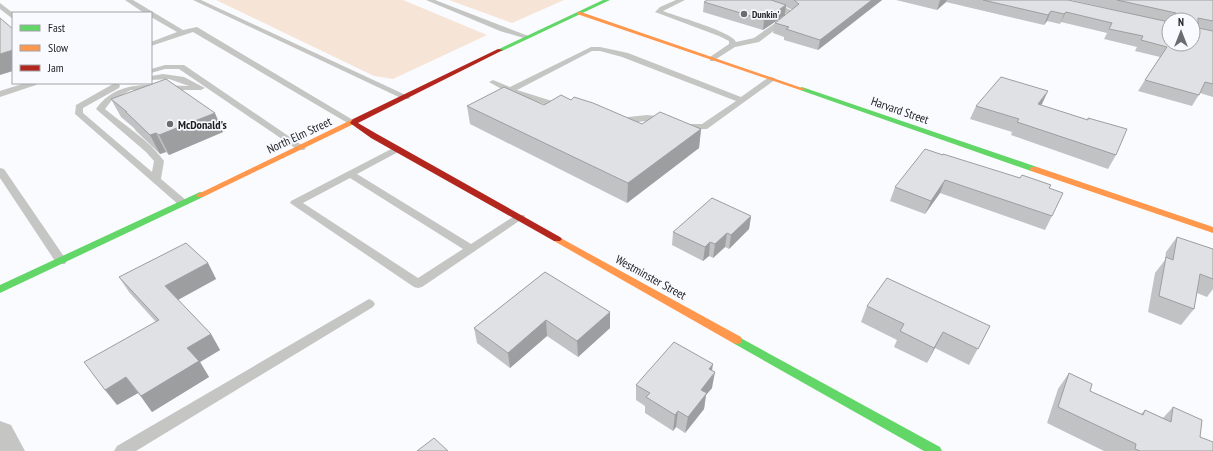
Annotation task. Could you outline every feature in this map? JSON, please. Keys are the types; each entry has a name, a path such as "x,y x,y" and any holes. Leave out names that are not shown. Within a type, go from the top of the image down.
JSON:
{"main road":[{"name":"North Elm Street","path":"0,289 301,148 527,37 607,0"},
{"name":"Harvard Street","path":"578,13 1213,230"},
{"name":"Westminster Street","path":"354,122 397,149 936,451"}],"street":[{"path":"0,434 10,451"}],"lane":[{"path":"128,0 146,12"},
{"path":"196,0 406,97"},
{"path":"429,0 527,37"},
{"path":"682,0 662,8 658,12 722,34 732,40 733,45"},
{"path":"712,59 733,45 756,40 793,14 786,10 747,0"},
{"path":"0,5 12,15"},
{"path":"152,15 183,33"},
{"path":"152,44 194,30 354,122"},
{"path":"510,90 591,49 600,48 625,55 742,100"},
{"path":"152,70 165,67 181,67 301,148"},
{"path":"152,78 163,76 179,78 227,98"},
{"path":"608,120 627,121 647,118 661,119 684,127 704,127 772,79"},
{"path":"493,82 510,90 573,111"},
{"path":"0,94 30,84"},
{"path":"183,203 79,114 79,107 91,99 126,85 201,88"},
{"path":"126,85 109,98 100,109 149,150 159,161 156,181"},
{"path":"397,149 295,203 418,284 520,217"},
{"path":"0,171 47,238 61,261"},
{"path":"350,174 472,249"},
{"path":"122,451 369,304"}],"shaded area":[{"path":"216,0 403,0 487,35 393,79 374,76"},
{"path":"449,0 564,0 512,23"}],"building":[{"path":"707,0 771,0 786,5 764,20 704,2"},
{"path":"794,0 872,0 820,40 786,29 789,27 775,23 799,4"},
{"path":"983,0 1068,0 1161,20 1161,45 1141,40 1143,36 1109,29 1112,23 1066,12 1064,14 1051,11 1048,15"},
{"path":"1117,0 1213,0 1213,21 1201,19 1201,12 1171,12"},
{"path":"0,18 12,28 12,50 0,54"},
{"path":"1201,29 1213,31 1213,84 1205,82 1199,95 1145,80 1164,52 1201,52"},
{"path":"1001,77 1048,91 1038,104 1088,120 1088,118 1127,129 1116,155 1017,122 1019,119 976,106"},
{"path":"166,79 215,113 159,135 156,133 150,135 127,112 111,99"},
{"path":"504,87 544,105 561,95 571,100 574,97 593,103 642,124 660,112 701,129 628,183 467,106"},
{"path":"925,149 1020,178 1022,175 1051,185 1049,188 1063,193 1052,216 945,180 931,201 895,187"},
{"path":"712,198 751,216 731,235 727,233 715,244 710,242 705,247 673,232"},
{"path":"1177,237 1213,249 1213,279 1200,274 1194,309 1159,296 1166,257 1173,260"},
{"path":"186,243 208,263 165,286 211,334 187,348 199,361 141,396 126,377 105,390 84,362 159,320 119,277"},
{"path":"545,272 610,312 577,341 546,320 508,353 474,328"},
{"path":"887,278 990,326 978,349 943,332 934,348 900,331 904,324 867,306"},
{"path":"674,342 713,364 709,369 715,372 701,390 707,393 688,417 678,411 675,415 646,397 650,393 636,385"},
{"path":"1069,373 1092,384 1090,391 1143,415 1145,410 1171,422 1173,407 1202,420 1200,437 1213,442 1213,451 1140,451 1135,449 1136,444 1058,407"},
{"path":"434,438 448,451 417,451"}],"traffic: fast":[{"path":"500,50 607,0"},
{"path":"802,89 1034,169"},
{"path":"0,289 200,195"},
{"path":"737,340 936,451"}],"traffic: slow":[{"path":"579,13 802,89"},
{"path":"200,195 356,121"},
{"path":"1034,169 1213,230"},
{"path":"557,239 737,340"}],"traffic: jam":[{"path":"356,121 500,50"},
{"path":"354,123 374,136 557,239"}],"place":[{"name":"Dunkin'","path":"744,14"},
{"name":"McDonald's","path":"170,124"}]}
